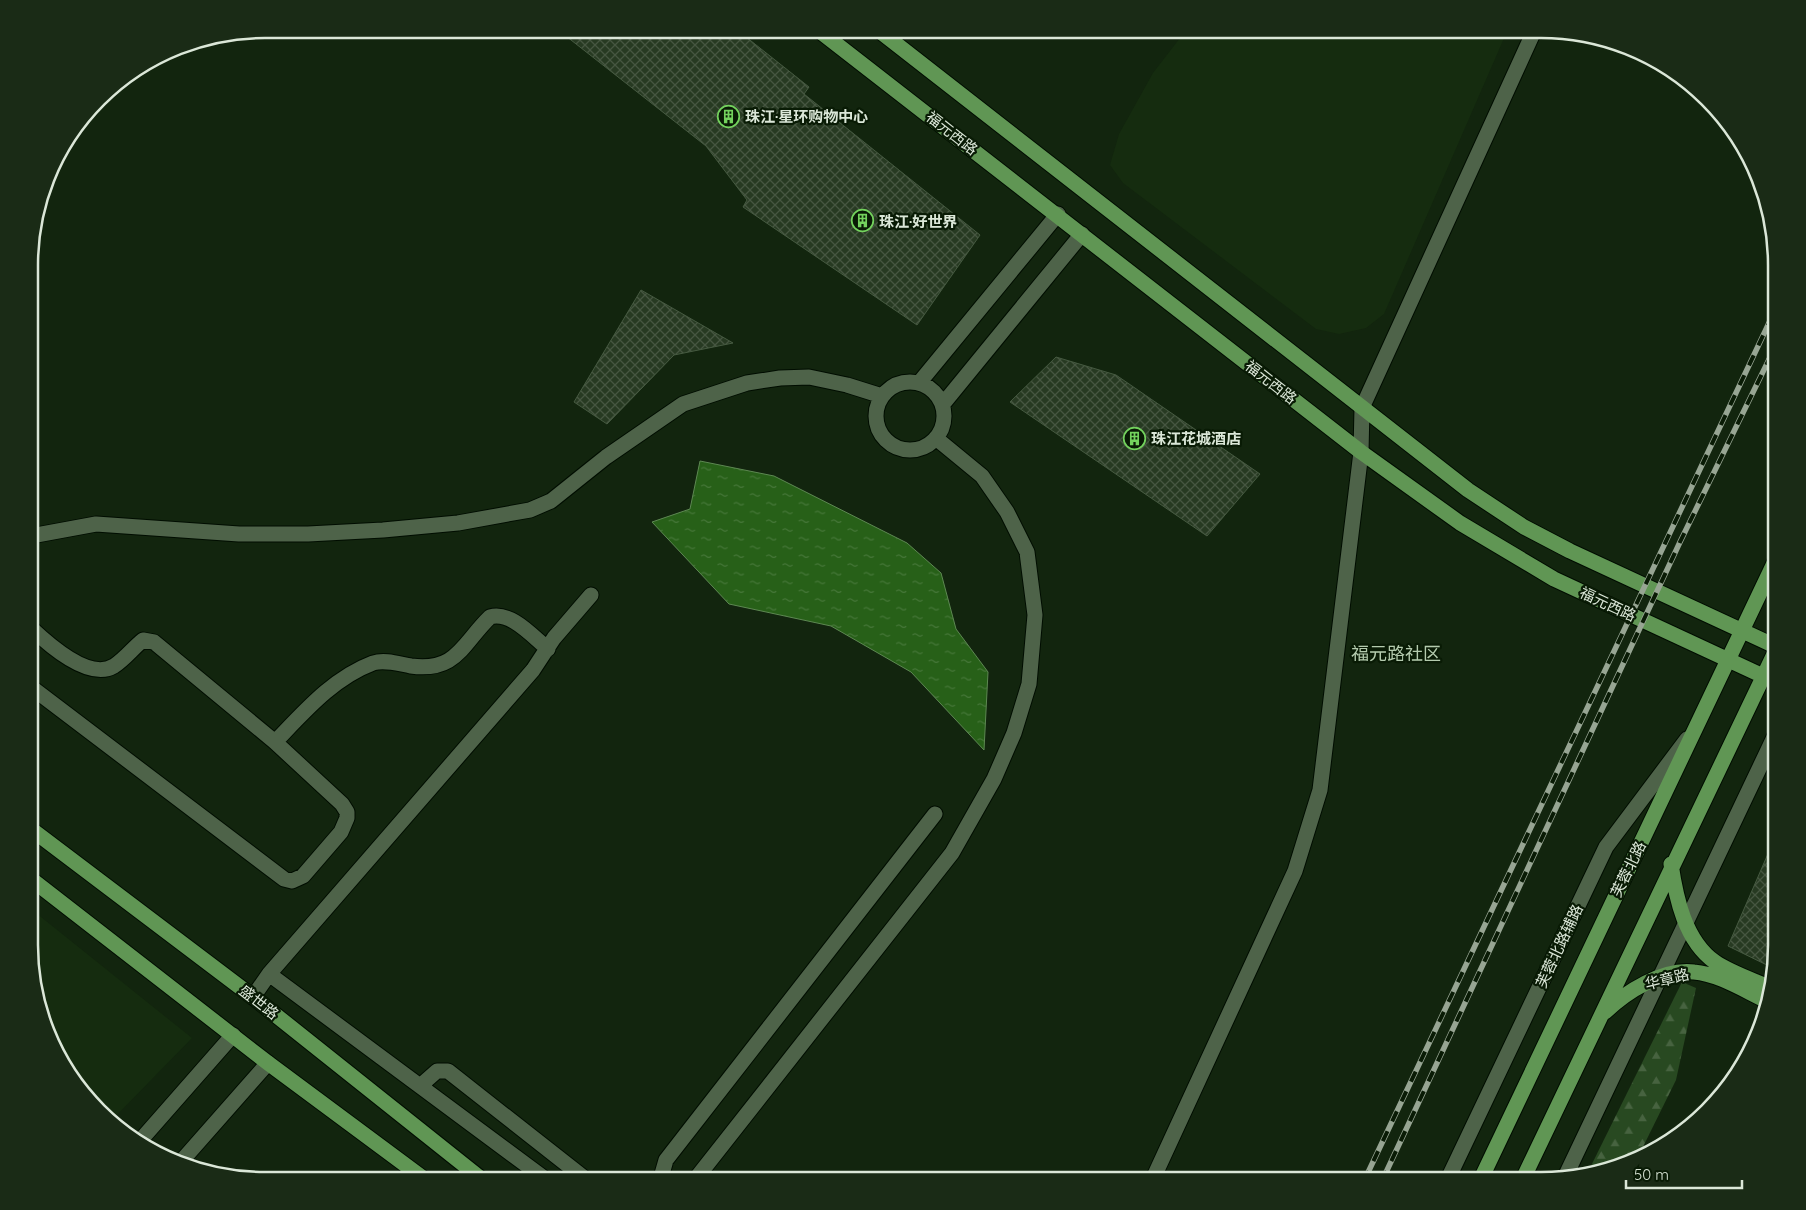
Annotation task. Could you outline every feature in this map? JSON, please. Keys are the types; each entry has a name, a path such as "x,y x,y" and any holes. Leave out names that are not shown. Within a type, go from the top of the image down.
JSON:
{"main road":[{"name":"福元西路","path":"829,38 1058,214 1360,452 1460,523 1522,561 1591,596 1763,676"},
{"name":"福元西路","path":"888,38 1468,490 1524,527 1594,563 1768,643"},
{"name":"芙蓉北路","path":"1484,1172 1768,576"},
{"path":"1526,1172 1768,666"},
{"name":"盛世路","path":"38,834 253,997 473,1172"},
{"name":"华章路","path":"1672,864 1678,900 1699,946 1716,963 1765,985"},
{"path":"38,884 268,1063 414,1172"},
{"name":"华章路","path":"1600,1017 1640,985 1659,978 1692,971 1702,973 1762,999"}],"street":[{"path":"1156,1172 1295,870 1320,790 1360,452 1362,408 1531,38"},
{"path":"919,383 1058,214"},
{"path":"943,404 1082,234"},
{"path":"38,535 96,524 230,533 308,534 383,530 458,522 530,510 551,501 622,446 683,404 747,383 780,378 809,377 847,385 882,396"},
{"path":"905,382 919,383 933,391 943,404 945,416 943,428 937,439 927,447 914,451 901,450 889,444 880,434 876,421 876,408 882,396 892,386 905,382"},
{"path":"701,1172 952,853 994,779 1014,733 1029,684 1035,615 1027,552 1007,512 982,476 937,439"},
{"path":"253,997 269,974 533,670 554,638 591,595"},
{"path":"275,742 321,695 339,682 374,663 382,661 427,667 446,663 454,658 490,617 498,615 514,621 548,649"},
{"path":"38,634 58,652 79,664 96,669 106,669 115,666 143,640 154,642 275,742 342,804 347,812 346,824 303,876 292,881 284,879 38,692"},
{"name":"芙蓉北路辅路","path":"1451,1172 1606,847 1697,725"},
{"path":"1568,1171 1686,921 1768,753"},
{"path":"663,1172 666,1160 935,814"},
{"path":"269,974 536,1172"},
{"path":"143,1137 233,1035"},
{"path":"185,1157 268,1063"},
{"path":"420,1086 437,1071 448,1071 577,1172"}],"shaded area":[{"path":"1180,38 1504,38 1384,314 1366,328 1339,334 1316,329 1123,183 1110,165 1119,134 1153,73"},
{"path":"38,915 192,1038 115,1116 84,1084 68,1059 55,1032 45,1004 39,975"}],"green space":[{"path":"1682,982 1696,988 1676,1080 1642,1149 1590,1167"}],"water":[{"path":"700,461 774,476 907,543 941,573 956,629 988,672 984,750 911,672 831,626 729,604 652,522 690,509"}],"building":[{"path":"568,38 747,38 809,87 804,94 980,235 917,325 743,207 747,200 706,146"},
{"path":"641,290 733,343 674,355 607,424 574,402"},
{"name":"珠江花城酒店","path":"1056,357 1116,375 1260,474 1207,536 1010,402"},
{"path":"1768,854 1768,965 1728,946"}],"railway":[{"path":"1368,1172 1768,325"},
{"path":"1386,1172 1680,542 1768,361"}],"place":[{"name":"珠江·星环购物中心","path":"729,116"},
{"name":"珠江·好世界","path":"863,221"},
{"name":"珠江花城酒店","path":"1135,438"}],"district":[{"name":"福元路社区","path":"1396,653"}]}
